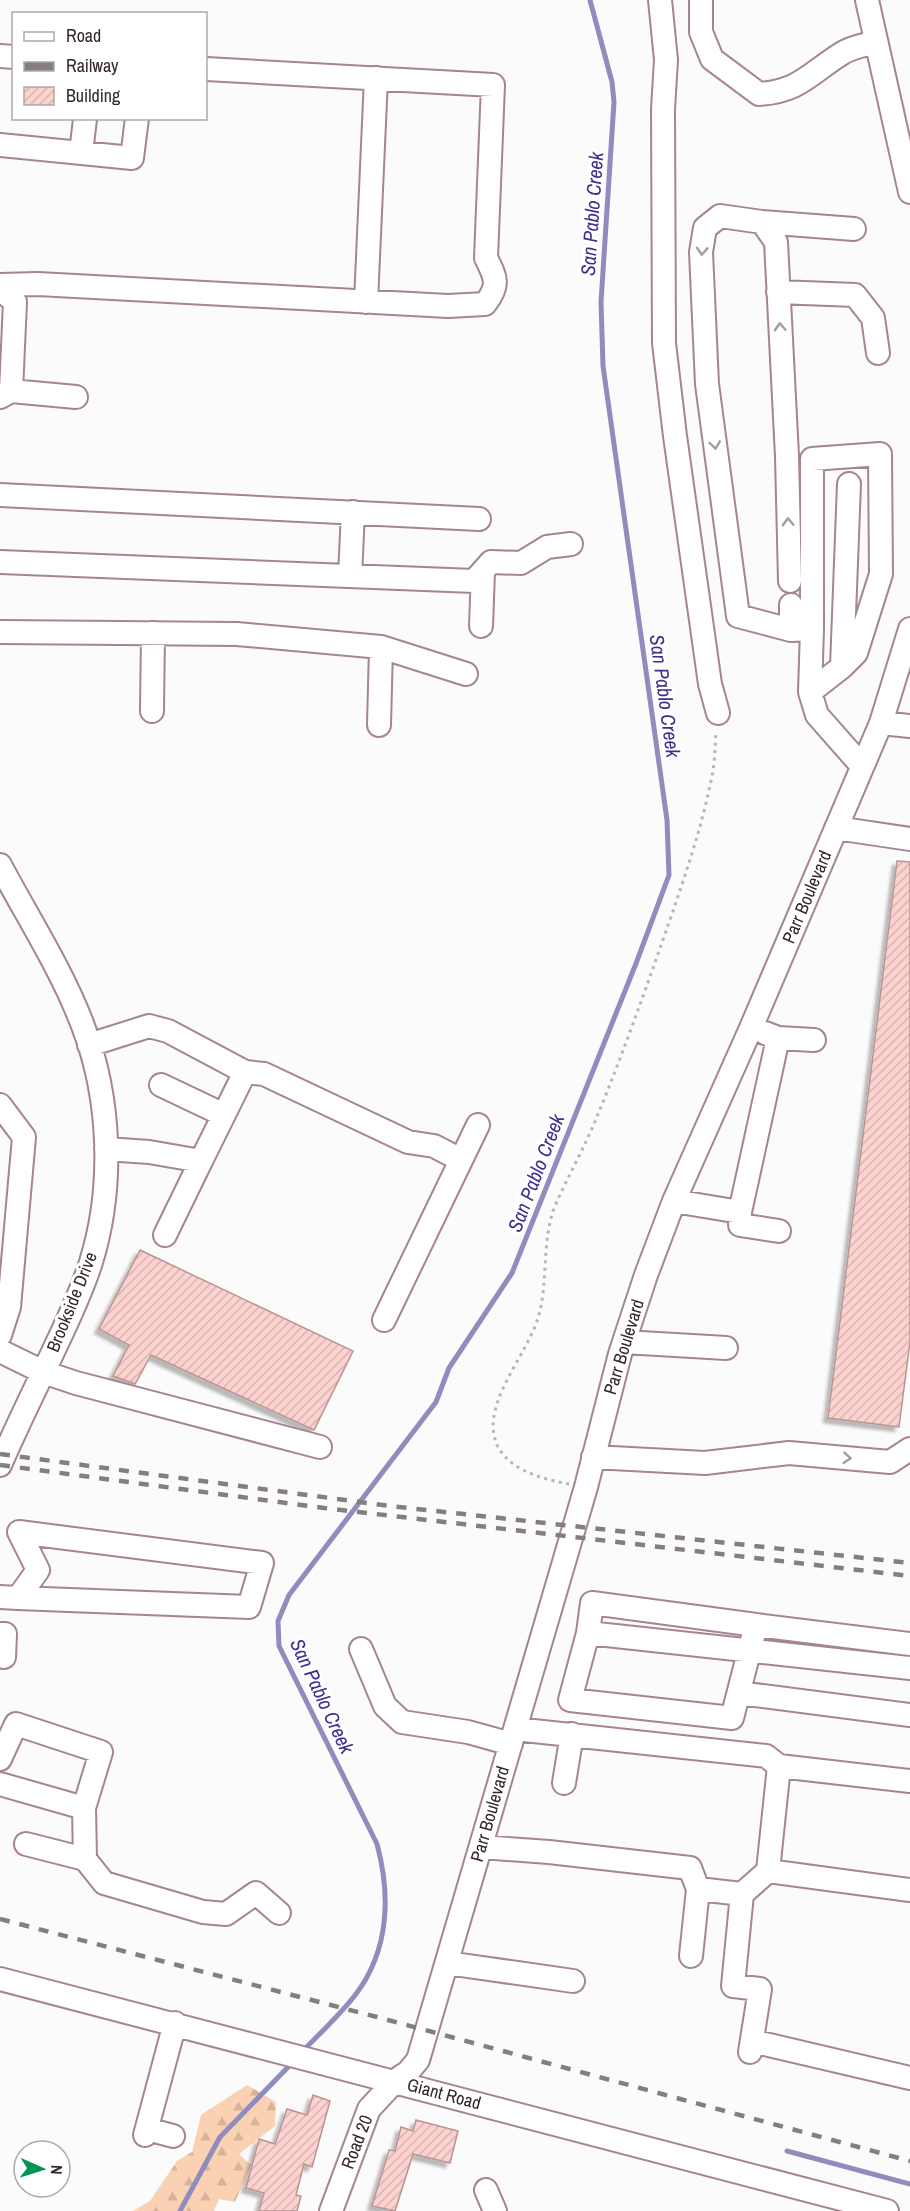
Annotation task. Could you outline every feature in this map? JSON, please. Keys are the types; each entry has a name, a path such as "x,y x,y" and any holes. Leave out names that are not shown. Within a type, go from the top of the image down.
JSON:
{"street":[{"path":"660,0 666,60 663,109 665,225 663,293 666,372 710,684 717,713"},
{"path":"701,0 700,32 712,59 759,94 778,93 798,86 843,52 876,42"},
{"path":"867,0 910,192"},
{"path":"0,287 38,284 448,306 485,304 494,292 495,276 486,258 493,85 207,69"},
{"path":"366,302 376,78"},
{"path":"81,153 85,120"},
{"path":"0,145 132,158 137,120"},
{"path":"802,630 738,616 706,384 701,252 705,228 720,216 762,222 854,229"},
{"path":"762,222 776,242 787,456 790,581"},
{"path":"0,287 15,302 6,394 76,397"},
{"path":"778,292 855,295 873,318 878,353"},
{"path":"810,692 842,667 856,652 881,574 880,454 812,459 802,630 810,692 817,715 862,766"},
{"path":"842,667 849,484"},
{"path":"0,495 479,519"},
{"path":"350,576 353,512"},
{"path":"0,562 474,582 491,562 521,563 547,547 571,544"},
{"path":"481,626 483,571"},
{"path":"791,605 802,630"},
{"path":"0,632 237,634 381,647 466,674"},
{"name":"Parr Boulevard","path":"395,2081 408,2072 418,2060 586,1487 624,1342 674,1201 751,1028 904,668 910,632"},
{"path":"152,711 153,633"},
{"path":"379,725 381,647"},
{"path":"880,723 910,726"},
{"path":"836,828 910,839"},
{"name":"Brookside Drive","path":"0,865 67,988 89,1045 97,1071 106,1149 100,1226 91,1262 76,1304 0,1465"},
{"path":"89,1045 149,1026 168,1031 245,1072 264,1074 408,1142 435,1146 461,1160"},
{"path":"751,1028 778,1038 814,1040"},
{"path":"740,1218 778,1038"},
{"path":"165,1235 245,1072"},
{"path":"160,1085 224,1115"},
{"path":"0,1105 24,1137 9,1306 0,1335"},
{"path":"384,1320 478,1125"},
{"path":"106,1149 149,1152 201,1161"},
{"path":"674,1201 779,1231"},
{"path":"624,1342 726,1348"},
{"path":"0,1351 43,1372 76,1383 320,1447"},
{"path":"593,1457 705,1462 789,1454 890,1462 910,1449"},
{"path":"19,1532 262,1563 249,1607 9,1598 38,1570 19,1532"},
{"path":"756,1625 732,1718 570,1700 588,1633 592,1603 910,1644"},
{"path":"588,1633 910,1668"},
{"path":"0,1634 5,1634 4,1657"},
{"path":"361,1649 385,1706 402,1722 513,1737 572,1734 766,1756 779,1766 910,1781"},
{"path":"739,1693 910,1715"},
{"path":"0,1759 16,1724 101,1752 84,1808 85,1859 104,1883 203,1912 226,1914 256,1893 279,1913"},
{"path":"564,1783 572,1734"},
{"path":"779,1766 768,1871 742,1894 733,1986 760,1989 751,2046 910,2078"},
{"path":"0,1784 84,1808"},
{"path":"26,1844 85,1859"},
{"path":"481,1847 549,1852 690,1868 698,1888 691,1956"},
{"path":"768,1871 910,1890"},
{"path":"698,1888 742,1894"},
{"path":"447,1963 573,1981"},
{"name":"Giant Road","path":"0,1979 887,2211"},
{"path":"173,2136 146,2132 175,2024"},
{"name":"Road 20","path":"331,2211 369,2109 395,2081"},
{"path":"486,2190 495,2211"}],"path":[{"path":"586,1487 548,1480 520,1468 501,1452 494,1436 494,1415 499,1399 539,1315 554,1208 593,1125 642,1001 691,858 713,774 717,713"}],"green space":[{"path":"247,2085 276,2102 275,2126 239,2154 251,2165 235,2202 219,2199 214,2211 133,2211 150,2201 177,2161 192,2152 201,2115"}],"building":[{"path":"897,861 910,862 910,1342 899,1427 828,1418"},
{"path":"140,1250 353,1351 314,1430 151,1355 135,1384 113,1376 129,1345 99,1329"},
{"path":"313,2095 330,2101 312,2167 304,2164 296,2195 301,2196 297,2211 259,2211 264,2193 246,2188 259,2139 275,2144 287,2109 307,2115"},
{"path":"416,2120 458,2131 450,2163 413,2154 395,2211 372,2206 389,2150 395,2151 401,2127 413,2131"}],"waterway":[{"name":"San Pablo Creek","path":"302,2052 343,2009 367,1977 381,1941 385,1903 384,1883 377,1844 279,1646 278,1621 289,1595 436,1402 449,1368 512,1273 669,875 667,820 603,366 601,302 614,102 612,82 590,0"},
{"name":"San Pablo Creek","path":"180,2211 220,2137 294,2061"},
{"path":"787,2151 910,2184"}],"railway":[{"path":"0,1454 390,1506 910,1563"},
{"path":"0,1465 324,1508 910,1576"},
{"path":"0,1919 377,2017 910,2161"}]}
